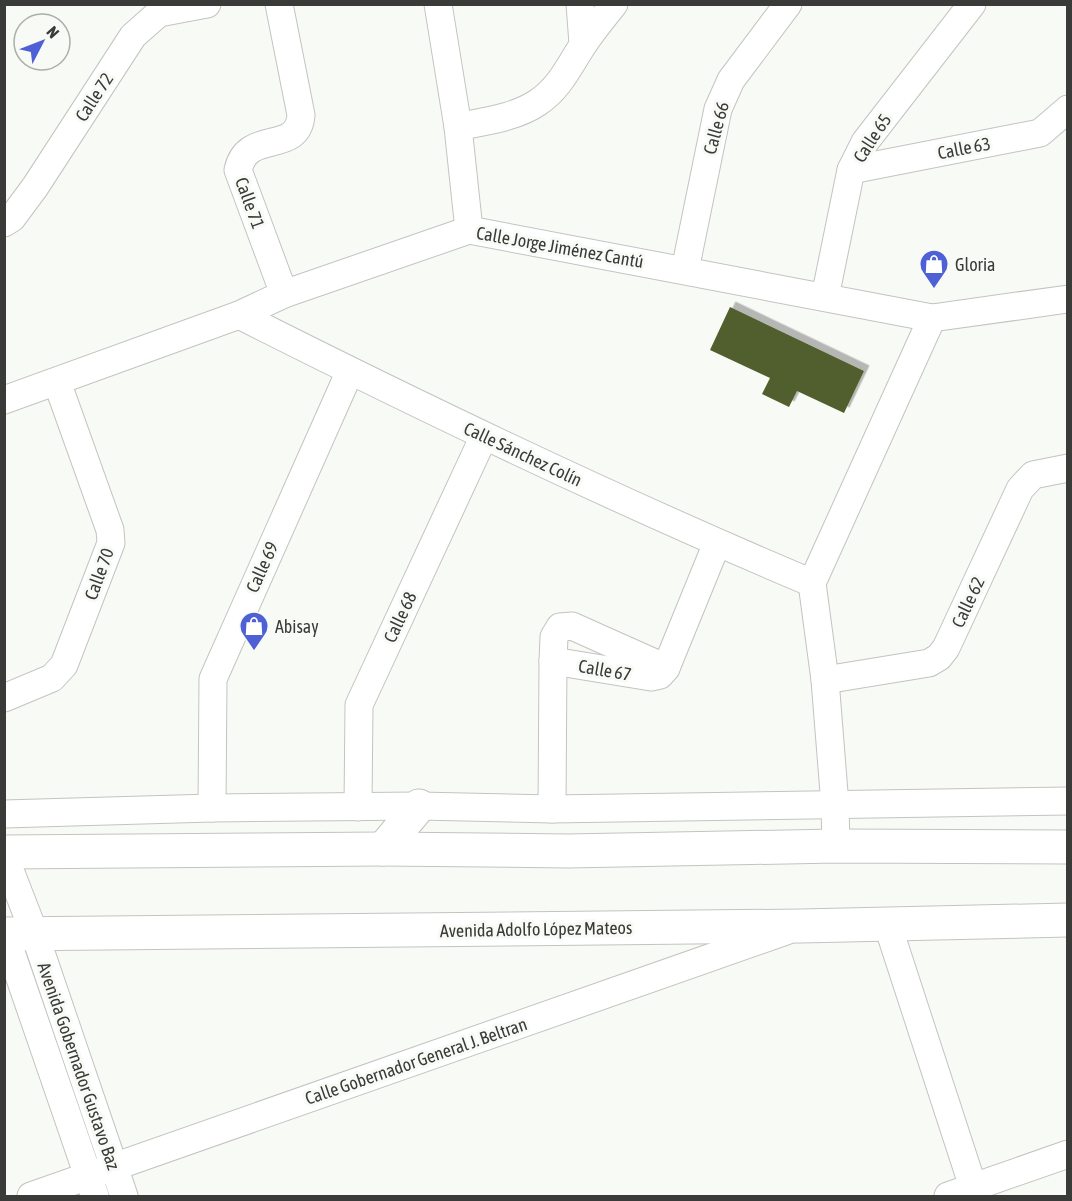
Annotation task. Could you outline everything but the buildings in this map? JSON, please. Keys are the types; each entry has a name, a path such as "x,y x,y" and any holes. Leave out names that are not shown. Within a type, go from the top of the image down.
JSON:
{"main road":[{"path":"383,849 419,806"},
{"path":"4,853 383,849 568,852 836,846 1068,847"},
{"name":"Avenida Adolfo López Mateos","path":"12,934 801,926 887,922 1068,920"}],"street":[{"name":"Calle 72","path":"4,223 12,218 35,187 133,36 159,13 207,4"},
{"name":"Calle 71","path":"279,4 301,115 300,126 293,134 283,139 251,148 241,158 238,170 284,294"},
{"path":"438,4 458,127 469,230"},
{"path":"580,4 583,44"},
{"path":"458,127 505,117 538,102 561,81 583,44 614,4"},
{"name":"Calle 66","path":"685,270 718,109 731,80 788,4"},
{"name":"Calle 65","path":"825,297 851,170 865,142 972,4"},
{"path":"1040,134 1068,109"},
{"name":"Calle 63","path":"851,170 1040,134 1068,132"},
{"name":"Calle Jorge Jiménez Cantú","path":"4,400 239,315 284,294 469,230 932,318 1068,298"},
{"name":"Calle Sánchez Colín","path":"239,315 484,436 717,543 812,583"},
{"path":"836,846 825,680 812,583 932,318"},
{"name":"Calle 69","path":"212,808 213,679 350,371"},
{"name":"Calle 70","path":"4,698 52,678 64,665 111,543 110,530 57,382"},
{"name":"Calle 68","path":"358,807 359,705 484,436"},
{"name":"Calle 62","path":"825,680 929,663 939,657 946,648 1020,489 1033,474 1068,468"},
{"path":"553,661 554,637 560,627 572,626 666,668 717,543"},
{"name":"Calle 67","path":"552,809 553,661 651,677 660,675 666,668"},
{"path":"4,814 212,808 419,806 552,809 1068,801"},
{"path":"4,853 12,934"},
{"path":"887,922 975,1192"},
{"name":"Calle Gobernador General J. Beltran","path":"31,1197 91,1187 114,1167 801,926"},
{"name":"Avenida Gobernador Gustavo Baz","path":"12,934 114,1167 124,1197"},
{"name":"Avenida Gobernador Gustavo Baz","path":"12,934 91,1187"},
{"path":"948,1197 975,1192 1068,1154"}],"place":[{"name":"Gloria","path":"934,290"},
{"name":"Abisay","path":"254,652"}]}
